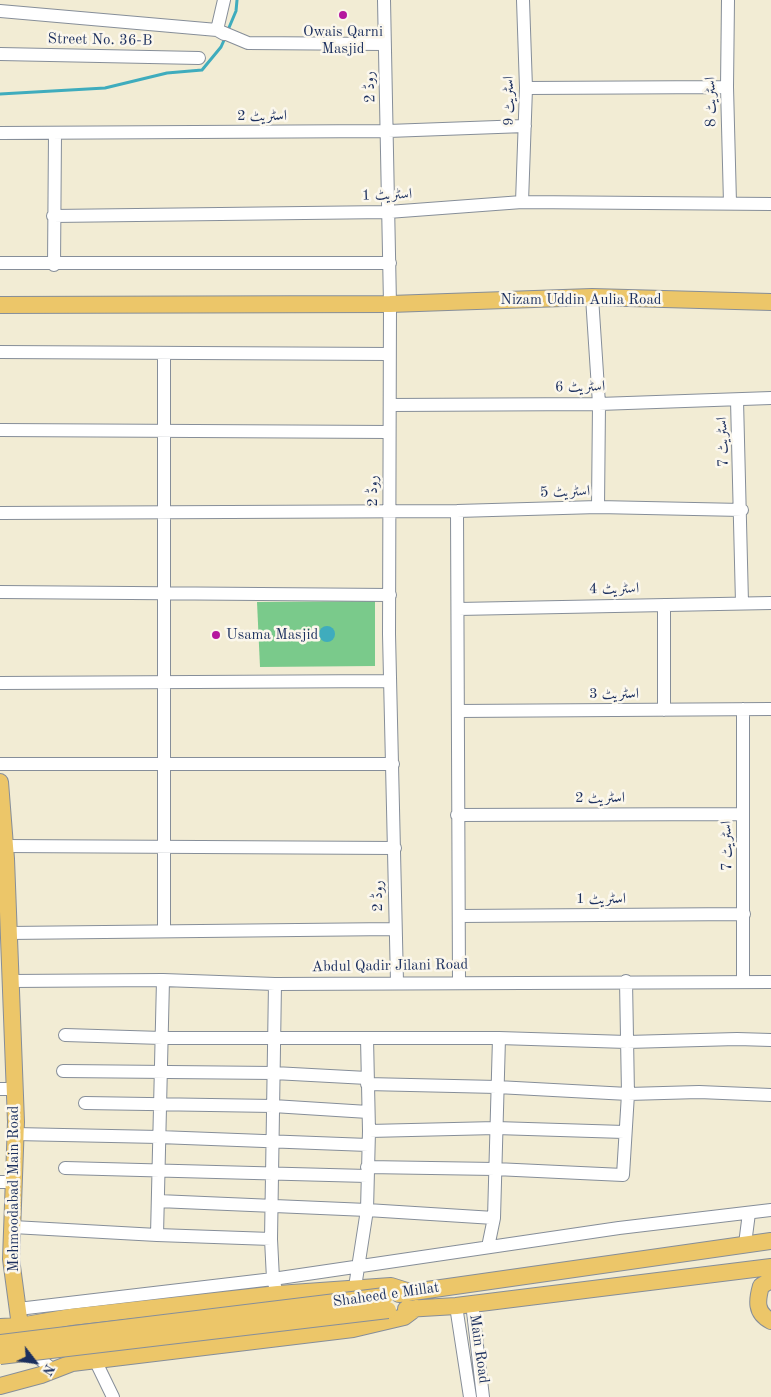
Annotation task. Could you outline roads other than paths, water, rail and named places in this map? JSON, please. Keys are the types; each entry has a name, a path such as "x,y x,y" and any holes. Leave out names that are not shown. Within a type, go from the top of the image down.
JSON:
{"main road":[{"name":"Nizam Uddin Aulia Road","path":"0,306 390,304 592,297 771,302"},
{"name":"Mehmoodabad Main Road","path":"0,782 4,915 8,933 7,1089 15,1134 7,1182 13,1226 6,1259 18,1309 20,1326"},
{"name":"Shaheed e Millat","path":"0,1356 387,1303 410,1292 771,1241"},
{"name":"Shaheed e Millat","path":"0,1343 387,1303 416,1308 464,1304 771,1267"},
{"path":"771,1280 761,1286 758,1298 758,1308 765,1318 771,1320"},
{"path":"0,1327 20,1326 275,1286 391,1286 410,1292"},
{"path":"0,1386 72,1363 96,1362 353,1329 404,1317 416,1308"},
{"path":"71,1317 60,1327 58,1341 60,1348 72,1363"},
{"path":"0,1363 12,1348 20,1326"}],"street":[{"path":"221,32 224,0"},
{"name":"روڈ 2","path":"384,0 390,263 390,681 394,764 394,929 397,982"},
{"name":"اسٹریٹ 9","path":"522,202 526,88 523,0"},
{"name":"اسٹریٹ 8","path":"728,0 727,87 730,203"},
{"path":"0,11 221,32 254,44 384,44"},
{"name":"Street No. 36-B","path":"0,54 199,58"},
{"path":"526,88 727,87"},
{"name":"اسٹریٹ 2","path":"0,133 388,131 525,126"},
{"path":"54,265 55,134"},
{"name":"اسٹریٹ 1","path":"53,216 388,212 522,202 771,204"},
{"path":"0,263 54,265 390,263"},
{"path":"592,297 599,404 598,507"},
{"path":"0,352 389,354"},
{"path":"164,353 166,766 163,847 164,931"},
{"name":"اسٹریٹ 6","path":"390,405 599,404 771,398"},
{"name":"اسٹریٹ 7","path":"737,400 742,510 742,603"},
{"path":"0,430 389,432"},
{"name":"اسٹریٹ 5","path":"0,513 457,512 598,507 742,510"},
{"path":"457,512 459,982"},
{"path":"0,592 390,595"},
{"name":"اسٹریٹ 4","path":"458,609 771,603"},
{"path":"664,604 664,710"},
{"path":"0,683 390,681"},
{"name":"اسٹریٹ 3","path":"458,711 771,708"},
{"name":"اسٹریٹ 7","path":"743,982 744,709"},
{"path":"0,764 166,766 394,764"},
{"name":"اسٹریٹ 2","path":"457,815 743,814"},
{"path":"3,855 163,847 395,848"},
{"name":"اسٹریٹ 1","path":"459,916 744,914"},
{"path":"8,933 394,929"},
{"name":"Abdul Qadir Jilani Road","path":"7,977 275,984 626,981 771,982"},
{"path":"157,1235 163,980"},
{"path":"65,1168 272,1172 495,1168 623,1175 624,1132 628,1094 626,981"},
{"path":"275,984 271,1239 275,1286"},
{"path":"66,1035 162,1038 499,1038 627,1042 771,1040"},
{"path":"355,1287 356,1267 367,1210 369,1131 367,1038"},
{"path":"488,1247 494,1218 499,1038"},
{"path":"63,1071 274,1073 367,1081 628,1094 699,1092 771,1095"},
{"path":"85,1102 273,1106 368,1112"},
{"path":"369,1131 496,1128 624,1132"},
{"path":"15,1134 368,1145"},
{"path":"158,1201 272,1205 494,1218"},
{"path":"18,1309 275,1286 356,1267 620,1228 771,1210"},
{"path":"745,1244 749,1213"},
{"path":"13,1226 157,1235 271,1239"},
{"name":"Main Road","path":"464,1304 476,1337 470,1397"},
{"name":"Main Road","path":"464,1304 462,1339 473,1374 483,1397"},
{"path":"20,1326 29,1352 53,1370"},
{"path":"462,1339 476,1337"},
{"path":"96,1362 113,1397"}],"water":[{"path":"327,626 335,634 327,642 319,634"}],"waterway":[{"path":"228,30 236,11 237,0"},
{"path":"0,94 105,88 167,73 202,70 221,47 225,38"}],"place":[{"name":"Owais Qarni Masjid","path":"343,15"},
{"name":"Usama Masjid","path":"216,635"}]}
